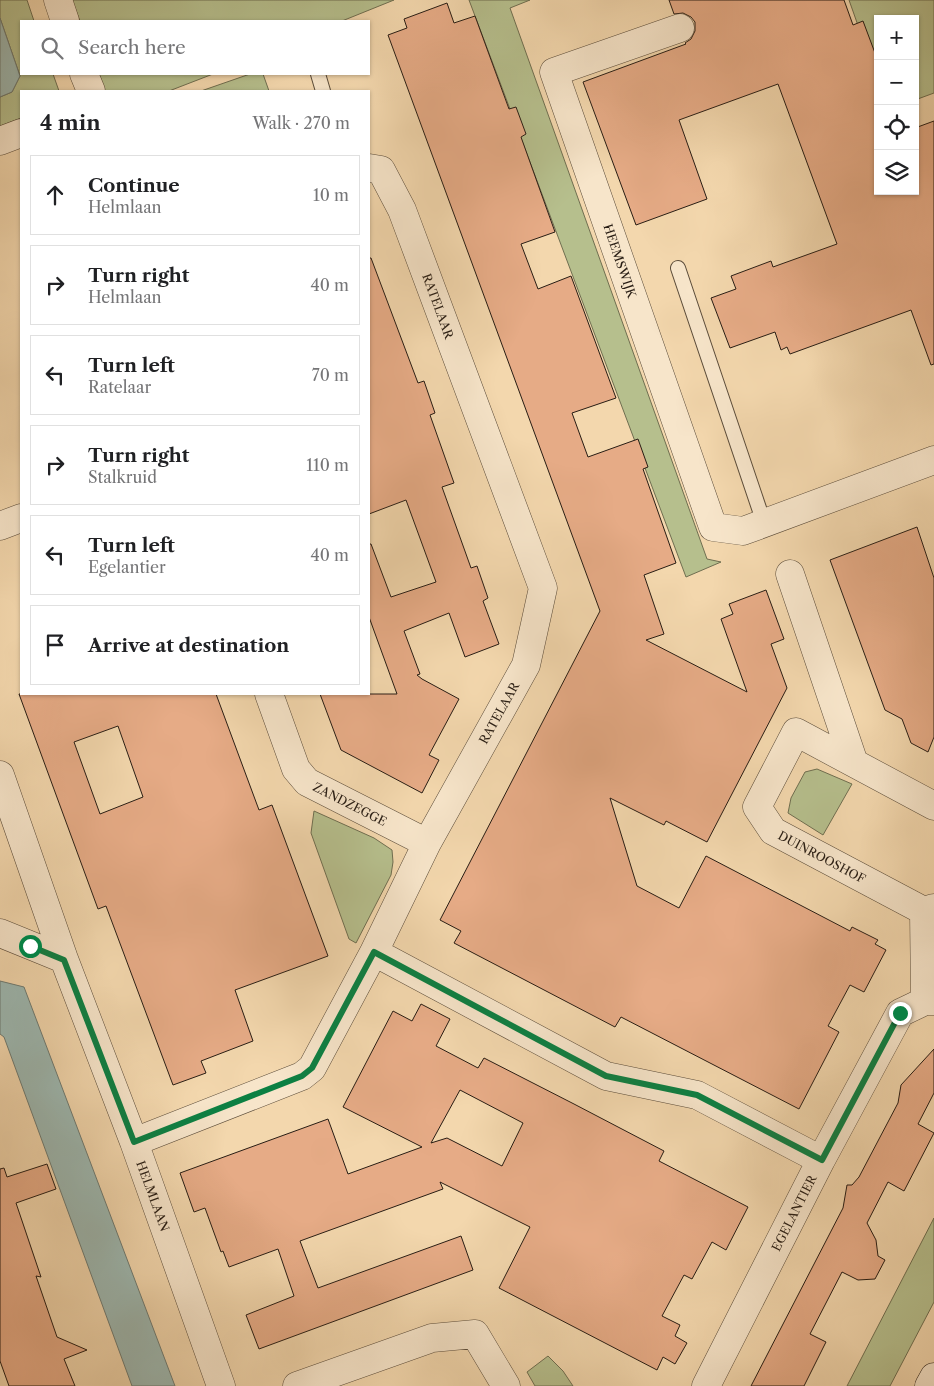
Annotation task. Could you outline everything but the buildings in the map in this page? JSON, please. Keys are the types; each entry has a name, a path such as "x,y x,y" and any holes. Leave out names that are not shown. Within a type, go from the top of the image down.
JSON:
{"street":[{"path":"58,0 65,20"},
{"name":"HEEMSWIJK","path":"680,28 554,72 713,527 743,531 934,460"},
{"path":"84,75 91,90"},
{"path":"0,141 20,133"},
{"name":"RATELAAR","path":"134,1142 302,1076 312,1068 374,952 427,843 526,665 543,588 402,210 381,170 370,168"},
{"path":"0,526 20,518"},
{"path":"790,574 854,763"},
{"name":"ZANDZEGGE","path":"269,695 296,769 307,782 427,843"},
{"name":"DUINROOSHOF","path":"930,1001 929,909 773,831 757,807 796,732 934,806"},
{"path":"0,775 64,960"},
{"path":"0,933 64,960"},
{"path":"374,952 606,1076 697,1095 822,1160"},
{"name":"HELMLAAN","path":"64,960 134,1142 221,1386"},
{"name":"EGELANTIER","path":"706,1386 900,1013 930,1001"},
{"path":"296,1386 432,1338 475,1334 506,1386"},
{"path":"929,1386 934,1377"}],"lane":[{"path":"318,75 323,90"},
{"path":"678,268 764,523"}],"green space":[{"path":"0,0 27,0 34,20 20,20 20,75 53,75 59,90 20,90 20,118 0,126 0,97 12,92 20,76 0,18"},
{"path":"72,0 394,0 344,20 80,20"},
{"path":"469,0 530,0 510,8 707,559 721,562 686,577"},
{"path":"849,0 934,0 934,93 919,99 919,15 874,15 874,71"},
{"path":"99,75 210,75 172,90 105,90"},
{"path":"247,75 263,75 269,90 204,90"},
{"path":"817,769 852,784 823,835 788,813 791,798 805,772"},
{"path":"314,811 374,838 392,850 391,875 356,943 349,939 311,833"},
{"path":"934,1218 934,1302 890,1386 847,1386"},
{"path":"548,1356 563,1371 573,1386 535,1386 527,1372"}],"water":[{"path":"0,18 20,76 12,92 0,97"},
{"path":"0,981 24,987 175,1386 132,1386 4,1037 0,1034"}],"route":[{"path":"30,946 64,960 134,1142 302,1076 312,1068 374,952 606,1076 697,1095 822,1160 900,1013"}]}
